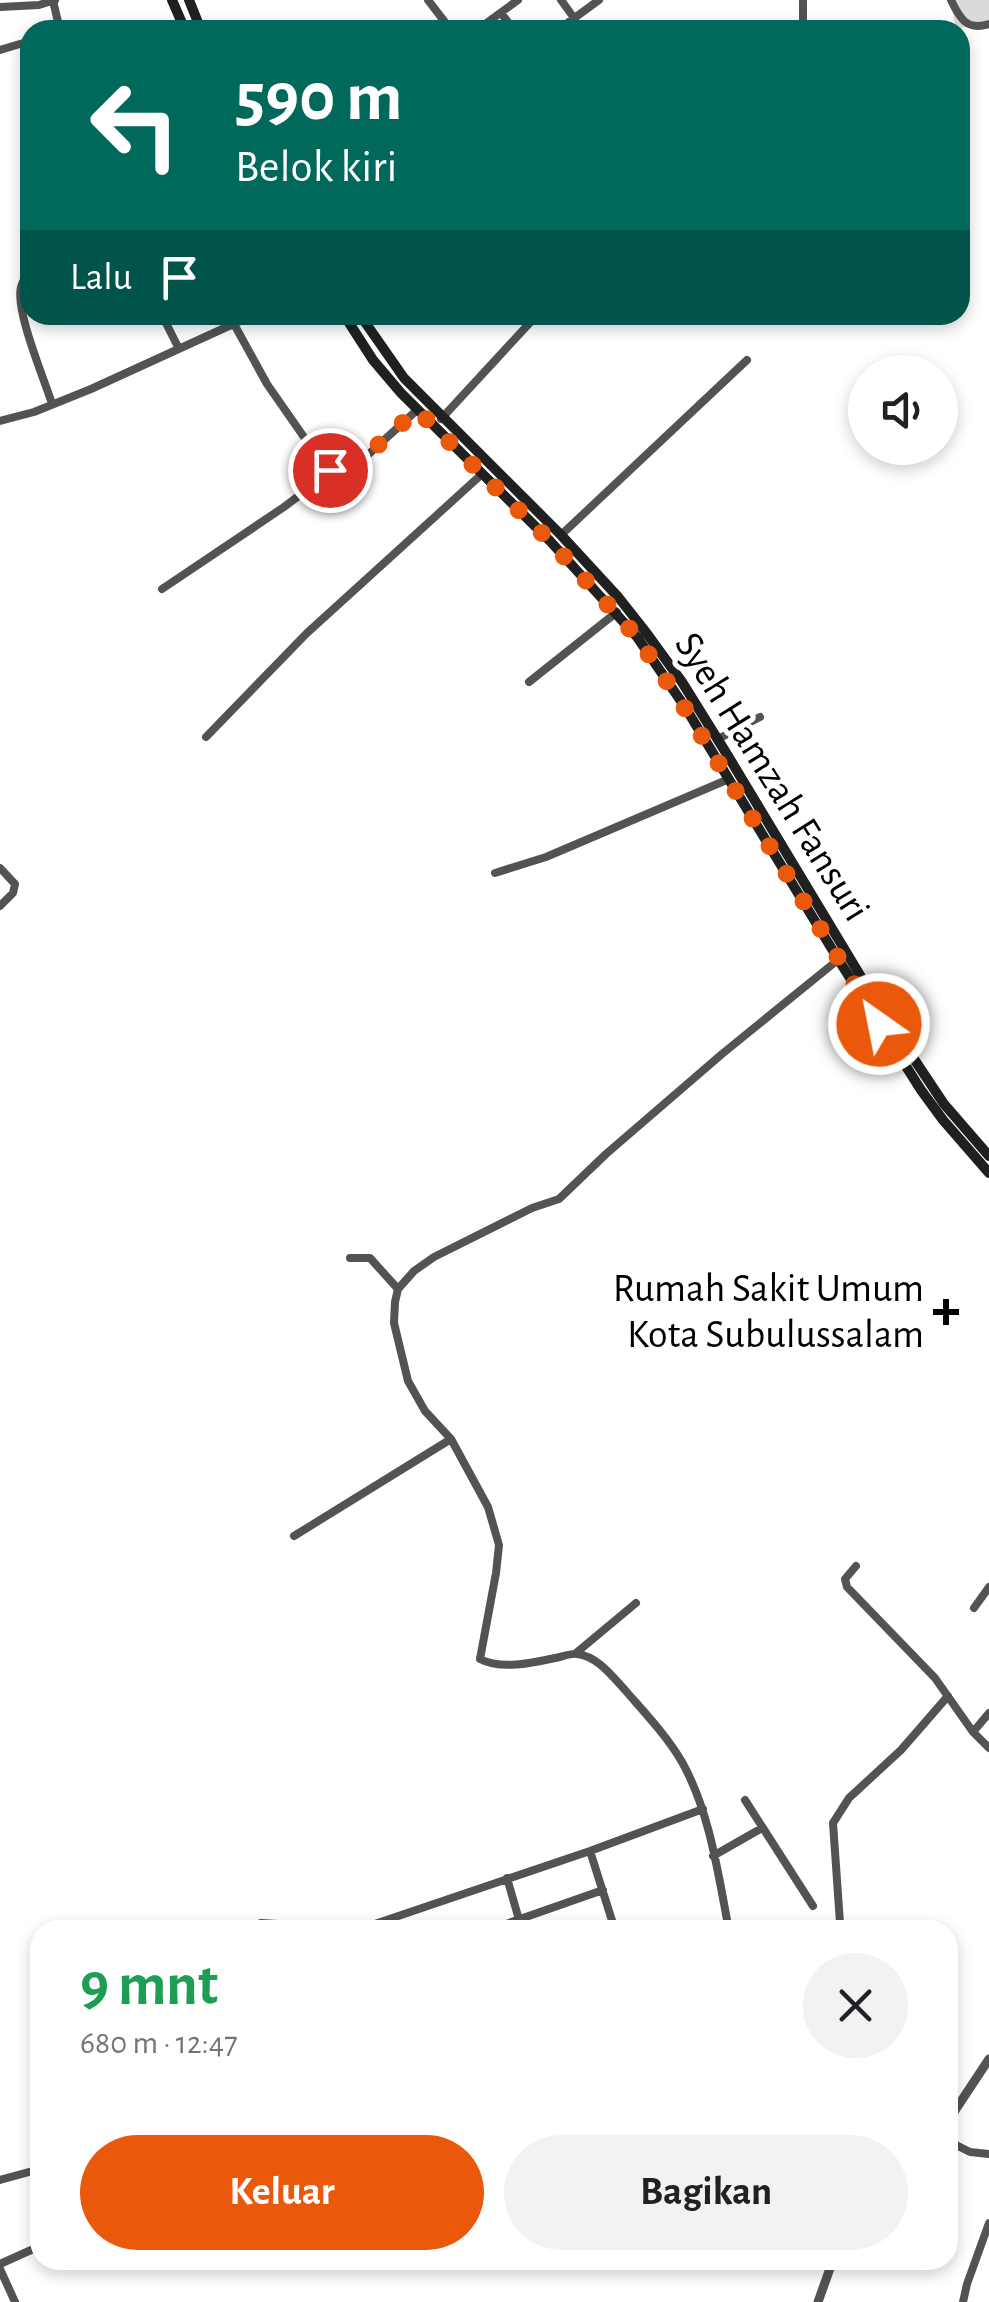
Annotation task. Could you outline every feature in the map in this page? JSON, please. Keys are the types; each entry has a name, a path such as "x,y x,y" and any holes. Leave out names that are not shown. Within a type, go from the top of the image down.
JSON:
{"main road":[{"name":"Syeh Hamzah Fansuri","path":"350,325 373,360 417,410 438,421 561,535 604,590 684,707 843,957"},
{"name":"Syeh Hamzah Fansuri","path":"366,325 482,474 604,590 664,656 718,739 921,1090 964,1137 989,1173"},
{"name":"Syeh Hamzah Fansuri","path":"964,1137 989,1156"}],"street":[{"path":"0,6 54,0"},
{"path":"428,0 443,20"},
{"path":"490,20 518,0"},
{"path":"560,0 574,18"},
{"path":"571,20 599,0"},
{"path":"501,12 507,20"},
{"path":"27,325 52,404"},
{"path":"167,325 179,349"},
{"path":"0,420 34,412 232,325"},
{"path":"235,325 267,384 329,473 342,476 348,472 417,410"},
{"path":"438,421 528,325"},
{"path":"561,535 747,360"},
{"path":"162,589 329,473"},
{"path":"206,737 306,633 482,474"},
{"path":"529,682 617,612"},
{"path":"718,739 760,717"},
{"path":"495,873 546,857 728,779"},
{"path":"0,868 15,884 13,893 0,906"},
{"path":"636,1603 576,1653 514,1664 480,1659 499,1545 488,1507 451,1439 425,1411 408,1381 394,1322 398,1289 434,1257 532,1208 559,1199 722,1054 843,957"},
{"path":"350,1258 370,1258 398,1289"},
{"path":"294,1536 451,1439"},
{"path":"856,1566 845,1578 848,1587 935,1678 989,1748"},
{"path":"974,1608 989,1587"},
{"path":"576,1653 608,1671 681,1761 703,1809 727,1920"},
{"path":"840,1920 833,1822 848,1798 902,1750 948,1696"},
{"path":"973,1732 989,1712"},
{"path":"745,1800 813,1906"},
{"path":"386,1920 703,1809"},
{"path":"713,1856 762,1828"},
{"path":"590,1851 612,1920"},
{"path":"507,1878 519,1920 602,1890"},
{"path":"958,2106 989,2059"},
{"path":"958,2145 970,2152 989,2154"},
{"path":"0,2180 30,2172"},
{"path":"964,2302 989,2223"},
{"path":"15,2302 0,2267 30,2251"},
{"path":"818,2302 830,2270"}],"shaded area":[{"path":"950,0 989,0 989,21 970,26 970,20 954,20"}],"place":[{"name":"Rumah Sakit Umum Kota Subulussalam","path":"946,1312"}],"route":[{"path":"330,470 338,476 348,472 417,410 550,541 637,637 879,1024"}]}
